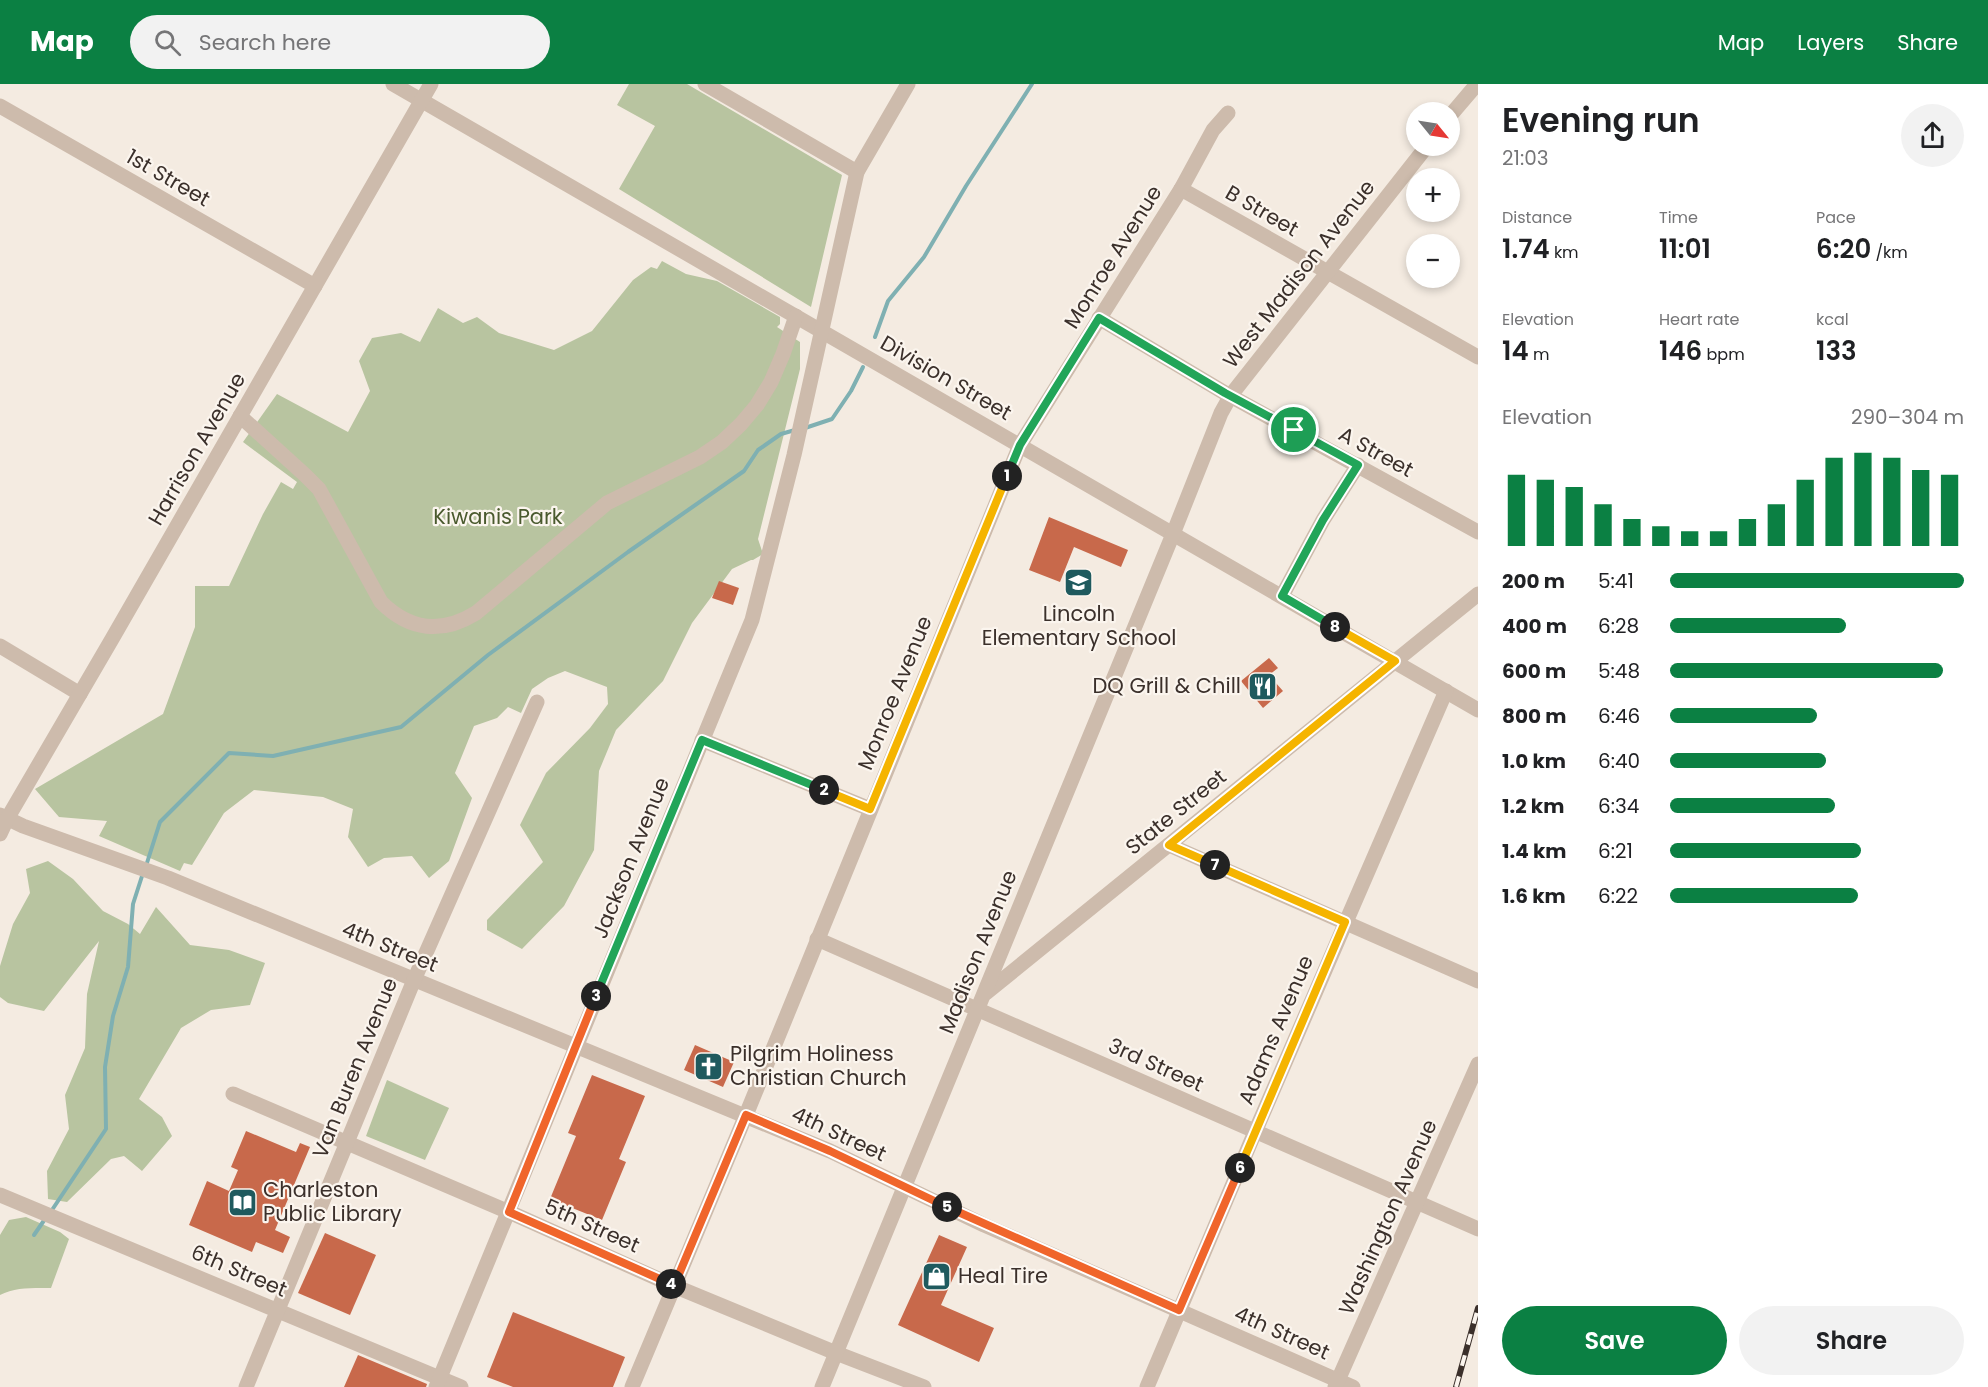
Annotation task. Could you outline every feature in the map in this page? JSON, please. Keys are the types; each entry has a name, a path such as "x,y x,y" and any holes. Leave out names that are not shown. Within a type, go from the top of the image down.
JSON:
{"street":[{"name":"Division Street","path":"393,84 1478,710"},
{"name":"Harrison Avenue","path":"0,834 3,817 80,694 431,84"},
{"path":"705,84 857,172"},
{"name":"Jackson Avenue","path":"437,1382 752,620 803,413 857,172 908,84"},
{"path":"1460,104 1477,84"},
{"name":"1st Street","path":"0,106 315,286"},
{"name":"Monroe Avenue","path":"632,1387 746,1115 1020,445 1181,189 1213,130 1228,113"},
{"name":"West Madison Avenue","path":"1173,534 1221,413 1231,395 1418,156"},
{"name":"B Street","path":"1181,189 1478,357"},
{"path":"240,417 319,489 381,602 398,616 419,625 434,627 449,625 476,613 607,503 700,457 722,442 741,424 771,382 796,316"},
{"name":"A Street","path":"1099,318 1231,395 1478,532"},
{"path":"1282,596 1323,520 1358,465"},
{"name":"Madison Avenue","path":"822,1387 1173,534"},
{"name":"State Street","path":"980,1002 1478,594"},
{"path":"0,646 80,694"},
{"name":"Adams Avenue","path":"1148,1387 1255,1132 1446,691"},
{"name":"Van Buren Avenue","path":"246,1387 414,980 537,702"},
{"path":"702,740 870,809"},
{"name":"4th Street","path":"3,817 168,878 746,1115 830,1151 903,1187 1179,1310 1337,1384 1353,1387"},
{"path":"1169,845 1478,981"},
{"name":"3rd Street","path":"817,939 980,1002 1255,1132 1478,1228"},
{"name":"Washington Avenue","path":"1337,1384 1478,1064"},
{"name":"5th Street","path":"233,1094 509,1212 674,1286 924,1387"},
{"name":"6th Street","path":"0,1195 278,1310 437,1382 461,1387"}],"green space":[{"path":"629,84 687,84 842,175 811,307 619,189 655,126 617,105"},
{"name":"Kiwanis Park","path":"662,261 686,274 717,281 780,317 780,324 777,327 800,342 800,369 758,539 763,554 732,569 692,623 663,681 616,730 599,771 594,850 564,906 522,949 487,930 487,920 543,862 520,825 546,773 590,728 608,704 607,687 565,671 548,678 532,689 521,713 508,707 497,718 474,726 455,773 472,798 449,861 429,878 412,856 384,858 368,867 348,837 353,809 323,797 254,790 224,813 192,865 184,863 180,871 99,836 107,821 59,817 35,789 163,714 195,627 195,586 229,586 281,482 293,489 297,482 243,442 277,394 348,432 370,391 359,361 372,338 401,333 420,342 438,308 463,323 477,317 499,333 554,350 592,331 633,280 651,267 657,269"},
{"path":"48,861 73,879 103,911 128,924 140,934 156,907 190,945 229,950 265,963 250,1005 211,1010 181,1028 139,1099 162,1117 172,1136 142,1171 124,1156 111,1159 67,1202 48,1199 47,1171 69,1129 65,1095 85,1048 87,994 99,941 44,1011 8,1003 0,997 0,966 13,924 30,893 26,869"},
{"path":"387,1080 449,1108 425,1160 366,1136"},
{"path":"26,1217 60,1232 69,1239 51,1288 18,1289 0,1295 0,1235 9,1220"}],"building":[{"path":"1049,517 1128,550 1121,567 1074,547 1060,582 1029,570"},
{"path":"719,581 739,588 733,605 712,598"},
{"name":"DQ Grill & Chill","path":"1269,658 1278,668 1269,675 1283,691 1263,708 1241,681"},
{"name":"Pilgrim Holiness Christian Church","path":"695,1045 734,1062 723,1087 684,1070"},
{"path":"592,1075 645,1096 619,1159 626,1162 602,1220 550,1199 576,1136 568,1133"},
{"name":"Charleston Public Library","path":"246,1131 296,1152 300,1143 310,1147 275,1230 290,1237 283,1253 256,1242 252,1252 189,1225 207,1181 229,1191 238,1170 231,1167"},
{"path":"325,1233 376,1255 350,1315 298,1293"},
{"name":"Heal Tire","path":"939,1235 967,1247 941,1305 994,1328 979,1362 898,1325"},
{"path":"513,1312 625,1357 613,1387 513,1387 487,1377"},
{"path":"358,1355 427,1384 426,1387 344,1387"}],"waterway":[{"path":"875,337 888,301 924,257 966,186 1032,84"},
{"path":"805,428 832,419 851,391 863,367"},
{"path":"146,866 160,822 229,753 273,756 401,727 488,655 628,552 744,471 758,450 781,434 795,430"},
{"path":"50,1213 106,1129 105,1067 113,1016 128,967 133,904 143,873"},
{"path":"34,1235 45,1219"}],"railway":[{"path":"1456,1387 1478,1308"}],"place":[{"name":"Lincoln Elementary School","path":"1079,583"},
{"name":"DQ Grill & Chill","path":"1262,686"},
{"name":"Pilgrim Holiness Christian Church","path":"709,1066"},
{"name":"Charleston Public Library","path":"242,1202"},
{"name":"Heal Tire","path":"937,1276"}],"route":[{"path":"1099,318 1225,393 1294,430 1358,465 1323,520 1282,596 1395,661 1169,845 1345,922 1179,1310 984,1225 830,1151 746,1115 674,1286 509,1212 702,740 870,809 1020,445 1099,318"}]}
